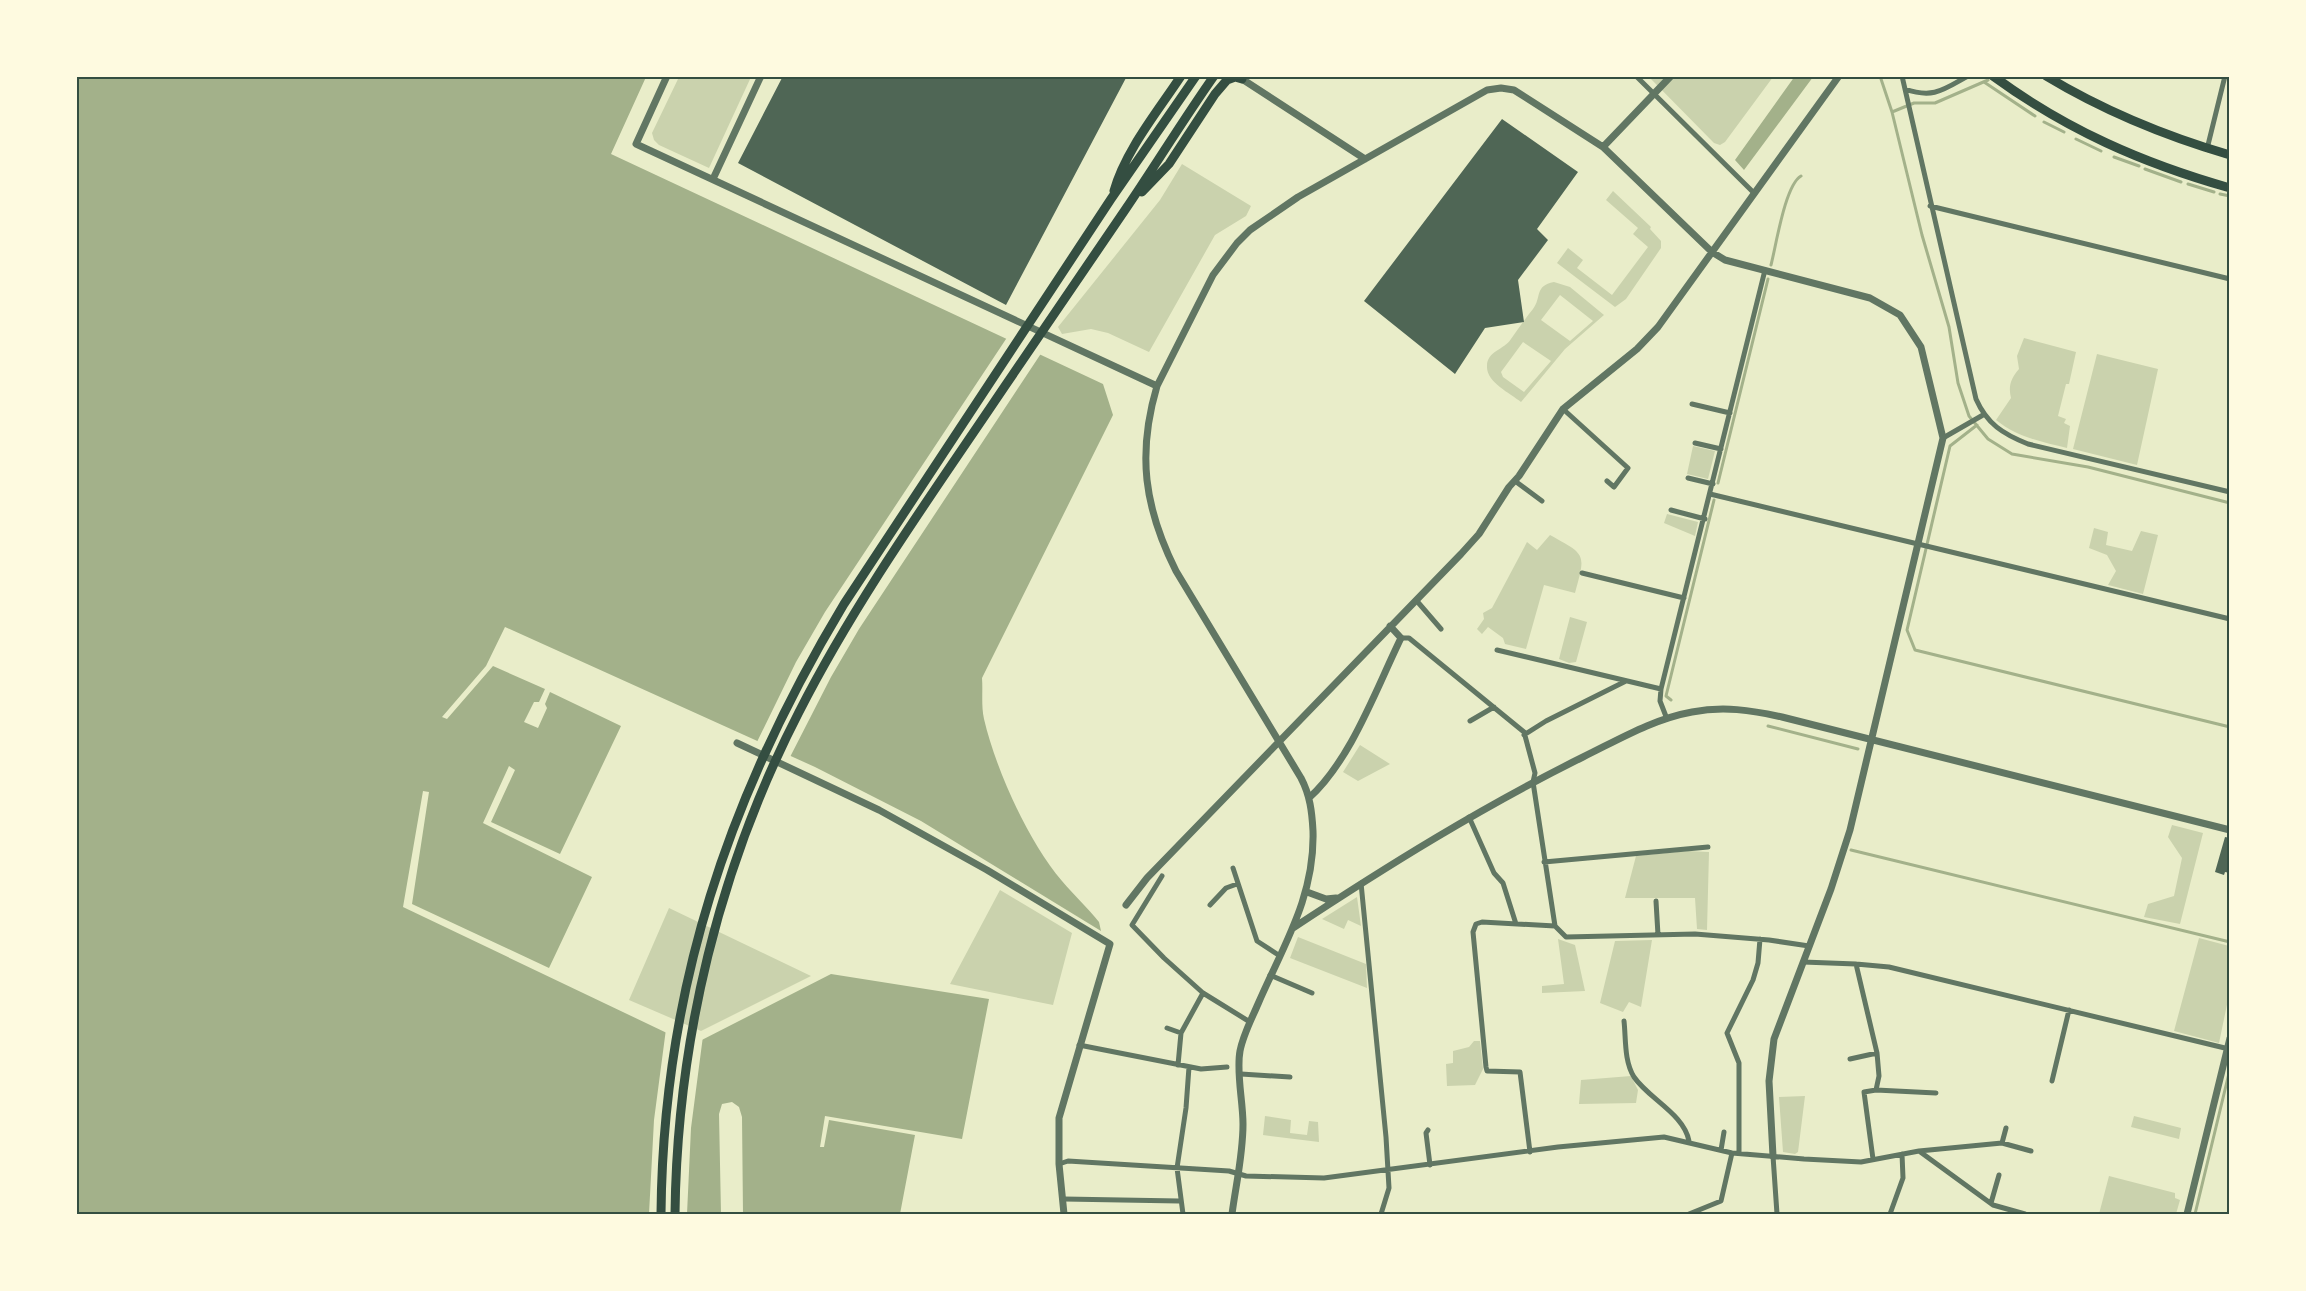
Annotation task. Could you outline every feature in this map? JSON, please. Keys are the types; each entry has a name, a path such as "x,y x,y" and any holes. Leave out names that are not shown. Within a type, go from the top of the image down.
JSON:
{"highway":[{"path":"1112,199 1118,177 1127,159 1181,76"},
{"path":"661,1215 668,1103 684,998 711,891 743,801 789,702 844,603 1196,76"},
{"path":"675,1215 675,1180 681,1106 697,1004 724,897 755,808 798,712 856,611 1214,76"},
{"path":"1993,76 2044,112 2074,129 2144,159 2229,188"},
{"path":"2046,76 2123,117 2229,155"},
{"path":"1124,212 1169,164 1215,94 1227,80 1235,77 1242,78"}],"street":[{"path":"667,76 636,144 1157,386"},
{"path":"713,180 762,76"},
{"path":"1636,76 1754,193"},
{"path":"1604,147 1671,76"},
{"path":"1126,905 1147,878 1479,534 1563,409 1648,339 1839,76"},
{"path":"1902,76 1976,399 1983,415 1995,427 2028,444 2229,492"},
{"path":"1905,92 1928,95 1937,93 1968,76"},
{"path":"2207,149 2225,76"},
{"path":"1242,78 1365,159"},
{"path":"1232,1215 1243,1135 1240,1051 1250,1022 1293,928 1306,892 1311,874 1313,852 1312,819 1306,788 1176,571 1153,519 1146,484 1145,447 1151,405 1157,386 1213,275 1237,243 1281,207 1494,88 1514,90 1604,147 1712,252 1725,260 1870,298 1900,315 1921,347 1943,438 1850,830 1831,889 1773,1039 1769,1081 1777,1215"},
{"path":"1930,206 2229,279"},
{"path":"1667,719 1660,701 1661,689 1765,270"},
{"path":"1692,404 1730,413"},
{"path":"1563,409 1628,468 1614,487 1607,481"},
{"path":"1943,438 1983,415"},
{"path":"1695,443 1721,449"},
{"path":"1688,478 1713,484"},
{"path":"1515,482 1542,501"},
{"path":"1710,494 2229,619"},
{"path":"1671,510 1705,519"},
{"path":"1582,573 1684,598"},
{"path":"1416,600 1441,628"},
{"path":"1390,626 1401,638 1409,638 1520,728 1524,735 1535,773 1533,782 1555,926 1566,937 1695,934 1760,939 1809,946"},
{"path":"1309,798 1326,781 1344,753 1401,638"},
{"path":"1497,650 1661,689"},
{"path":"1524,735 1546,721 1627,681"},
{"path":"1470,721 1494,707"},
{"path":"1293,928 1469,817 1533,782 1634,732 1690,712 1735,708 1782,717 2229,830"},
{"path":"737,743 879,810 987,870 1110,944 1059,1118 1059,1164 1064,1215"},
{"path":"1469,817 1494,873 1503,883 1516,924"},
{"path":"1544,861 1708,847"},
{"path":"1233,868 1257,941 1280,956"},
{"path":"1162,876 1132,926 1203,993 1250,1022"},
{"path":"1361,883 1388,1170 1389,1188 1381,1215"},
{"path":"1210,904 1226,888 1237,885"},
{"path":"1306,892 1326,899 1339,898"},
{"path":"1656,901 1658,935"},
{"path":"1530,1152 1520,1072 1487,1071 1485,1066 1473,932 1476,924 1482,922 1555,926"},
{"path":"1739,1153 1739,1063 1727,1033 1754,980 1760,939"},
{"path":"1803,962 1856,963 1889,967 2228,1049"},
{"path":"1856,963 1877,1053 1879,1070 1876,1090"},
{"path":"1270,975 1312,993"},
{"path":"1178,1065 1181,1033 1203,993"},
{"path":"2052,1081 2069,1010"},
{"path":"1624,1022 1628,1064 1633,1076 1676,1118 1689,1141"},
{"path":"1167,1028 1181,1033"},
{"path":"2187,1215 2229,1038"},
{"path":"1079,1045 1201,1069 1227,1067"},
{"path":"1850,1059 1877,1053"},
{"path":"1183,1215 1179,1201 1177,1168 1186,1108 1189,1067"},
{"path":"1241,1074 1290,1077"},
{"path":"1873,1159 1864,1092 1876,1090 1936,1093"},
{"path":"2002,1143 2006,1128"},
{"path":"1428,1130 1426,1133 1430,1165"},
{"path":"1720,1150 1724,1132"},
{"path":"1059,1164 1068,1161 1229,1171 1239,1174 1297,1179 1352,1175 1664,1137 1689,1141 1732,1153 1861,1162 1919,1151 2002,1143 2031,1151"},
{"path":"1919,1151 1991,1203 2025,1215"},
{"path":"1689,1215 1721,1201 1732,1153"},
{"path":"1890,1215 1903,1178 1902,1154"},
{"path":"1991,1203 1998,1175"},
{"path":"1064,1199 1179,1201"}],"shaded area":[{"path":"1795,76 1813,77 1744,170 1735,160"},
{"path":"76,77 646,77 611,154 1103,384 1113,415 982,678 984,719 989,739 1015,804 1049,865 1099,922 1101,931 921,821 815,767 505,627 486,666 442,717 447,719 493,666 545,689 539,702 534,702 524,722 538,728 547,708 545,704 550,692 621,726 560,854 491,822 515,770 509,766 483,823 592,877 549,968 412,904 429,792 423,791 403,907 692,1045 831,974 989,999 962,1139 825,1116 820,1147 824,1147 829,1120 915,1135 900,1214 743,1214 742,1117 739,1107 732,1102 722,1104 719,1114 721,1214 77,1214"},
{"path":"679,77 751,77 709,168 659,145 654,140 652,133"},
{"path":"1649,77 1773,77 1725,142 1720,145 1714,143"},
{"path":"1182,164 1251,206 1246,216 1215,235 1149,352 1108,333 1091,329 1062,334 1058,327 1160,200"},
{"path":"1613,191 1651,227 1650,229 1661,241 1661,248 1626,299 1615,307 1557,263 1568,248 1583,260 1577,268 1612,295 1648,247 1633,234 1638,228 1606,200"},
{"path":"1554,282 1570,287 1604,315 1565,349 1521,402 1494,382 1488,372 1488,361 1493,354 1508,343 1536,305 1541,289","holes":["1560,295 1593,321 1570,341 1541,320","1523,342 1551,361 1524,392 1503,377 1501,372"]},
{"path":"2024,338 2076,352 2069,384 2066,384 2058,416 2066,419 2064,423 2070,426 2067,448 2021,435 1996,420 2011,398 2010,386 2019,369 2017,356"},
{"path":"2097,354 2158,369 2137,465 2073,449"},
{"path":"1693,446 1715,451 1708,479 1687,474"},
{"path":"1667,514 1698,522 1695,536 1664,523"},
{"path":"2094,528 2108,532 2106,545 2132,551 2141,531 2158,535 2143,594 2108,585 2116,571 2107,555 2089,548"},
{"path":"1550,535 1571,547 1580,557 1581,570 1575,593 1544,585 1526,649 1505,644 1503,638 1488,627 1482,634 1477,629 1484,619 1483,613 1492,608 1527,542 1537,550"},
{"path":"1570,617 1587,622 1576,662 1569,663 1559,659"},
{"path":"1360,745 1390,764 1358,781 1343,772"},
{"path":"2172,825 2203,833 2180,924 2144,917 2148,904 2174,896 2182,858 2168,837"},
{"path":"1688,851 1709,852 1707,930 1697,929 1695,898 1625,898 1636,856"},
{"path":"1000,890 1072,933 1053,1005 950,984"},
{"path":"1357,897 1361,926 1348,920 1344,929 1322,919"},
{"path":"669,908 811,976 701,1031 629,1000"},
{"path":"1298,937 1366,964 1367,988 1290,958"},
{"path":"2199,938 2229,946 2229,995 2219,1043 2174,1031"},
{"path":"1558,939 1575,945 1585,991 1542,993 1542,986 1564,984"},
{"path":"1652,940 1641,1007 1629,1002 1623,1012 1600,1003 1615,941"},
{"path":"1474,1041 1480,1041 1483,1069 1475,1085 1447,1086 1446,1064 1453,1063 1453,1051 1469,1047"},
{"path":"1631,1076 1638,1090 1636,1103 1579,1104 1581,1080"},
{"path":"1805,1096 1798,1152 1795,1154 1783,1152 1779,1097"},
{"path":"1265,1116 1291,1120 1290,1133 1307,1135 1309,1121 1318,1122 1319,1142 1263,1135"},
{"path":"2134,1116 2181,1128 2179,1139 2131,1127"},
{"path":"2109,1176 2175,1193 2175,1198 2180,1200 2176,1214 2099,1214"}],"pier":[{"path":"1008,336 1042,352 859,629 831,677 789,759 756,744 796,662 825,612"},
{"path":"666,1029 692,1042 703,1036 691,1128 687,1214 649,1214 654,1120"}],"building":[{"path":"783,76 1127,76 1006,305 738,163"},
{"path":"1502,119 1578,172 1537,229 1548,240 1518,280 1524,322 1485,328 1455,374 1364,301"},
{"path":"2225,837 2230,838 2230,873 2225,872 2224,875 2215,872"}],"waterway":[{"path":"1880,76 1892,112 1922,235 1949,327 1958,383 1969,416 1988,439 2012,454 2088,467 2230,503"},
{"path":"1892,112 1914,103 1935,103 1988,80"},
{"path":"1984,82 2035,116"},
{"path":"2044,122 2064,132"},
{"path":"2076,139 2101,151"},
{"path":"2114,157 2139,166"},
{"path":"2145,169 2181,182"},
{"path":"1771,265 1790,191 1801,176"},
{"path":"2188,184 2214,192"},
{"path":"2220,194 2230,196"},
{"path":"1718,483 1768,279"},
{"path":"1977,425 1950,446 1907,630 1915,650 2230,727"},
{"path":"1671,700 1666,696 1714,500"},
{"path":"1768,726 1858,749"},
{"path":"1851,850 2230,942"},
{"path":"2195,1214 2230,1069"}]}
